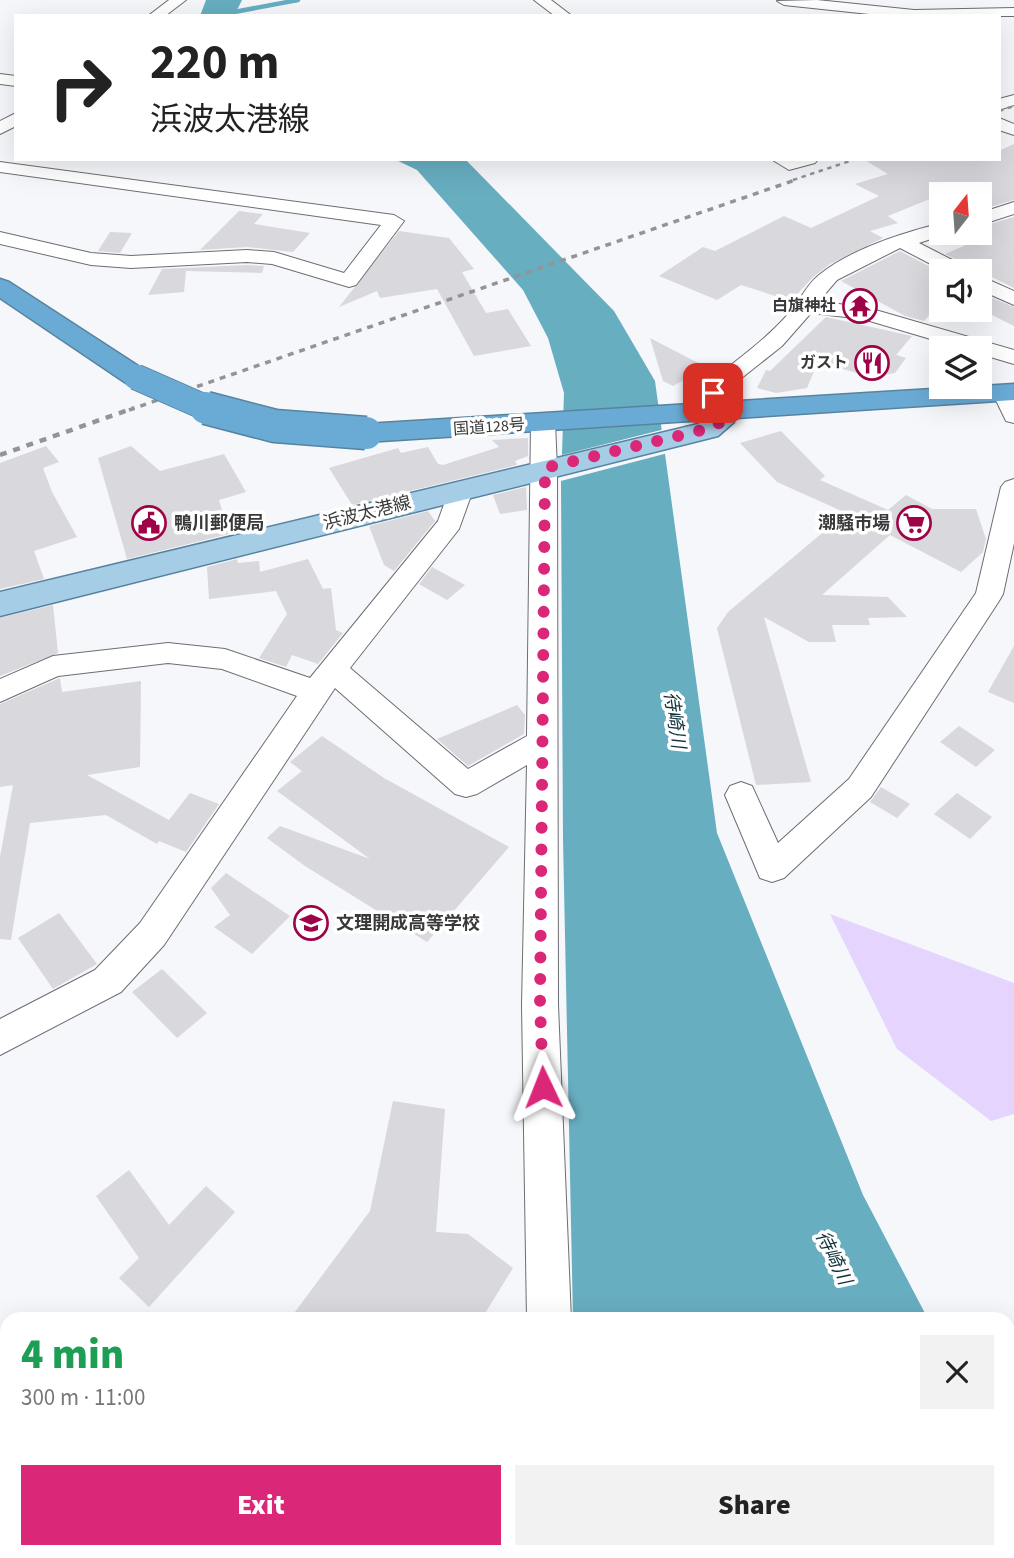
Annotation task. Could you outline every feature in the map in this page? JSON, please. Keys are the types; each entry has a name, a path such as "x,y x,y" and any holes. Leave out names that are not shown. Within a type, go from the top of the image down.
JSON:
{"highway":[{"name":"国道128号","path":"0,287 136,377 186,402 234,419 299,430 366,433 551,422 684,424"},
{"path":"719,409 1010,400"}],"main road":[{"name":"浜波太港線","path":"0,604 555,466 684,424 715,427 720,422 719,409"}],"street":[{"path":"158,14 179,0"},
{"path":"541,0 562,14"},
{"path":"783,0 914,14 1014,12"},
{"path":"1008,0 1014,4"},
{"path":"783,161 789,165 802,161"},
{"path":"0,167 394,221 349,282 274,258 247,256 131,261 91,259 0,238"},
{"path":"992,215 1014,208"},
{"path":"719,409 713,390 774,341 806,306 818,286 830,276 901,241 929,233"},
{"path":"901,241 936,259"},
{"path":"992,288 1014,299"},
{"path":"806,306 865,313 1014,357"},
{"path":"550,1312 540,1004 544,741 555,466 551,422"},
{"path":"741,795 772,868 860,788 989,594 1014,487"},
{"path":"0,1038 108,981 152,934 324,680 450,523 460,490"},
{"path":"0,691 53,666 168,653 225,659 324,680 466,785 544,741"}],"shaded area":[{"path":"830,914 1014,983 1014,1114 991,1121 897,1049"}],"water":[{"path":"206,0 242,0 235,14 201,14"},
{"name":"待崎川","path":"398,161 467,161 614,311 655,381 717,833 863,1195 924,1312 573,1312 563,839 561,483 564,393 548,338 523,290 417,170"}],"pier":[{"path":"665,429 668,453 557,482 558,456"}],"building":[{"path":"1014,144 1014,200 992,206 992,182 929,182 929,199 888,216 898,223 870,231 883,238 830,264 813,277 791,301 741,285 717,300 659,276 703,247 715,251 784,216 811,228 879,196 855,184 888,174 866,161 1001,161 1001,150"},
{"path":"239,211 263,214 254,224 310,233 293,252 247,247 200,250"},
{"path":"1014,217 1014,288 992,277 992,259 955,259 945,254 966,245 992,245 992,223"},
{"path":"399,231 449,238 474,269 462,272 486,313 508,309 531,346 474,356 437,289 380,298 377,291 339,307"},
{"path":"110,232 132,233 120,253 98,251"},
{"path":"900,251 929,266 929,315 924,321 905,316 841,281"},
{"path":"264,266 262,273 186,271 184,292 148,295 162,269"},
{"path":"992,298 1014,307 1014,326 992,315"},
{"path":"826,317 912,336 896,355 906,358 895,373 871,377 818,362 807,388 776,393 757,388 766,370 770,371"},
{"path":"650,338 706,367 673,386 663,381"},
{"path":"781,431 825,476 820,480 888,510 906,495 932,509 976,509 986,539 983,552 961,572 890,535 822,595 888,597 907,617 868,618 870,625 832,625 836,642 809,642 764,617 811,782 756,785 717,628 728,612 846,513 777,482 740,443"},
{"path":"528,438 528,456 515,461 517,465 352,505 329,468 398,448 401,453 428,447 438,464 443,465 499,447 492,440"},
{"path":"46,446 59,462 43,468 52,492 77,537 34,551 44,579 0,589 0,463"},
{"path":"131,446 160,471 224,454 246,492 219,500 229,534 127,559 98,458"},
{"path":"526,487 527,510 500,514 493,495"},
{"path":"428,511 435,521 394,571 384,565 369,526"},
{"path":"237,559 238,563 259,561 260,572 308,559 323,589 331,588 336,630 343,633 318,664 292,655 286,667 259,658 287,614 276,591 209,599 207,567"},
{"path":"432,567 465,585 447,600 419,584"},
{"path":"53,605 58,653 0,676 0,618"},
{"path":"1014,646 1014,703 988,692"},
{"path":"60,678 62,692 141,681 140,767 87,775 169,820 190,793 219,804 186,852 159,841 157,844 106,815 30,823 11,940 0,939 0,857 13,785 0,787 0,704"},
{"path":"517,705 525,715 524,734 468,766 437,739"},
{"path":"959,726 995,750 976,767 940,742"},
{"path":"322,736 384,778 509,847 427,942 305,866 267,838 280,826 370,859 277,791 302,771 290,762"},
{"path":"881,787 910,804 897,818 870,802"},
{"path":"957,793 992,817 970,839 934,814"},
{"path":"226,873 290,916 252,954 214,927 230,915 211,888"},
{"path":"59,913 97,964 53,989 18,938"},
{"path":"162,969 207,1013 177,1038 132,992"},
{"path":"393,1101 445,1109 436,1232 468,1234 513,1268 486,1312 295,1312 370,1211"},
{"path":"129,1170 169,1225 206,1186 235,1212 149,1307 119,1278 139,1258 96,1196"}],"waterway":[{"path":"224,14 298,0"}],"railway":[{"path":"1001,110 1014,106"},
{"path":"793,180 850,161"},
{"path":"129,410 798,179"},
{"path":"0,455 134,408"}],"place":[{"name":"白旗神社","path":"860,306"},
{"name":"ガスト","path":"872,363"},
{"name":"鴨川郵便局","path":"149,523"},
{"name":"潮騒市場","path":"914,523"},
{"name":"文理開成高等学校","path":"311,923"}],"route":[{"path":"543,1087 540,1004 545,468 715,427 720,422 720,416 713,393"}]}
